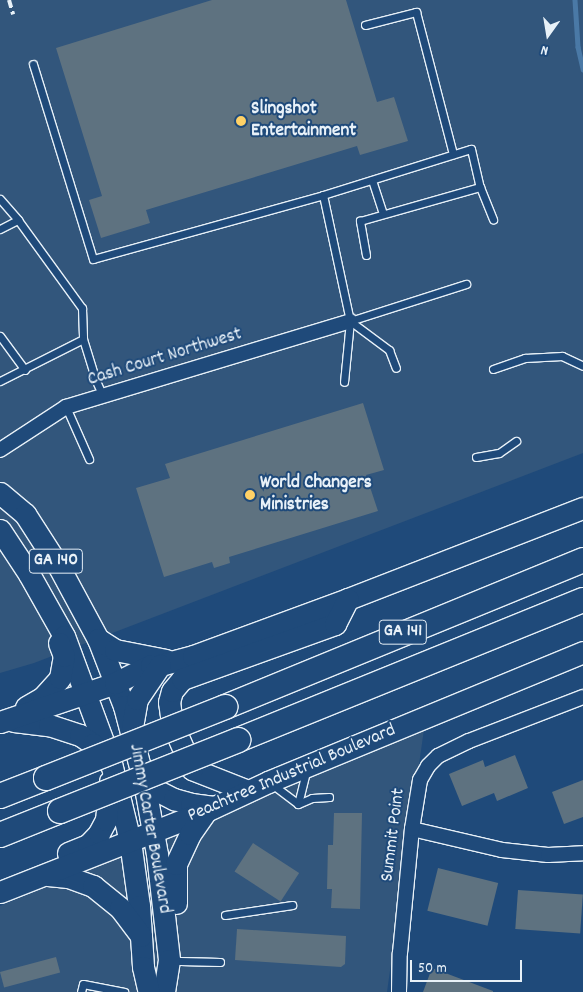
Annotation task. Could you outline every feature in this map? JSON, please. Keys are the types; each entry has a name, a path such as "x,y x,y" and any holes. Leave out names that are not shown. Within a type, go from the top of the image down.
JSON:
{"highway":[{"name":"GA 141","path":"0,796 225,707 583,560"},
{"name":"GA 141","path":"0,835 583,600"}],"main road":[{"name":"Jimmy Carter Boulevard","path":"0,493 25,514 43,541 98,640 132,733"},
{"path":"2,721 86,693 111,677 152,665 168,663 348,600 583,508"},
{"name":"Jimmy Carter Boulevard","path":"0,530 56,619 86,693 118,762 142,836 142,937 144,967 149,992"},
{"path":"0,530 14,564 54,629 64,656 60,678 43,697 2,721"},
{"path":"248,791 202,775 192,769 172,724 168,702 172,691 182,679 335,624 348,600"},
{"path":"98,640 115,650 168,663"},
{"name":"Peachtree Industrial Boulevard","path":"0,892 210,809 268,782 583,652"},
{"path":"0,879 88,845 99,833 106,820 118,762 132,733 137,698 168,663"},
{"path":"111,677 118,762 130,809 142,836"},
{"path":"2,721 49,725 80,736 162,794 182,802 210,809 190,834 176,864 174,880 180,960 174,992"},
{"name":"Jimmy Carter Boulevard","path":"118,762 142,836 157,854 169,960 164,992"},
{"path":"43,876 68,877 93,886 120,908 142,937"}],"street":[{"name":"Cash Court Northwest","path":"0,450 66,408 350,321"},
{"name":"Summit Point","path":"399,992 400,953 412,829 420,780 428,766 438,756 469,741 583,697"},
{"path":"412,829 502,850 548,856 583,853"}],"lane":[{"path":"366,25 416,12 453,154"},
{"path":"33,64 93,259 323,195 471,148 480,187 493,219"},
{"path":"372,180 383,213"},
{"path":"366,255 360,221 480,187"},
{"path":"323,195 350,321 344,382"},
{"path":"0,199 18,220 82,308 84,339 96,381 103,396"},
{"path":"0,229 18,220"},
{"path":"350,321 466,284"},
{"path":"350,321 389,350 396,368"},
{"path":"0,336 3,346 25,370"},
{"path":"0,381 84,339"},
{"path":"493,369 525,358 562,356 583,366"},
{"path":"66,408 89,459"},
{"path":"476,457 499,453 516,441"},
{"path":"298,804 308,766"},
{"path":"268,782 298,804"},
{"path":"298,804 312,798 329,797"},
{"path":"225,915 292,905"},
{"path":"180,960 220,962"},
{"path":"81,992 83,984 124,992"}],"shaded area":[{"path":"0,0 583,0 583,453 34,663 0,673"},
{"path":"425,722 387,992 0,992 0,906 174,835 253,792"}],"building":[{"name":"Slingshot Entertainment","path":"212,0 346,0 377,102 394,97 408,141 360,155 357,146 146,210 150,223 101,238 89,200 102,196 56,48"},
{"path":"363,403 384,470 366,475 378,511 229,557 230,563 214,568 212,562 164,577 136,488 170,478 165,464"},
{"path":"515,755 528,788 497,801 494,793 462,806 449,774 483,760 485,767"},
{"path":"583,780 583,817 564,824 552,792"},
{"path":"334,813 362,813 360,909 331,908 332,889 327,889 328,845 333,845"},
{"path":"253,843 299,873 281,901 234,872"},
{"path":"438,868 498,883 488,926 427,911"},
{"path":"518,890 583,895 580,933 515,929"},
{"path":"237,929 346,936 345,964 341,967 235,960"},
{"path":"56,957 60,972 4,987 0,972"},
{"path":"432,968 493,991 493,992 423,992"}],"waterway":[{"path":"575,0 578,47 583,69"}],"railway":[{"path":"9,0 13,14"}],"place":[{"name":"Slingshot Entertainment","path":"241,121"},
{"name":"World Changers Ministries","path":"250,495"}]}
